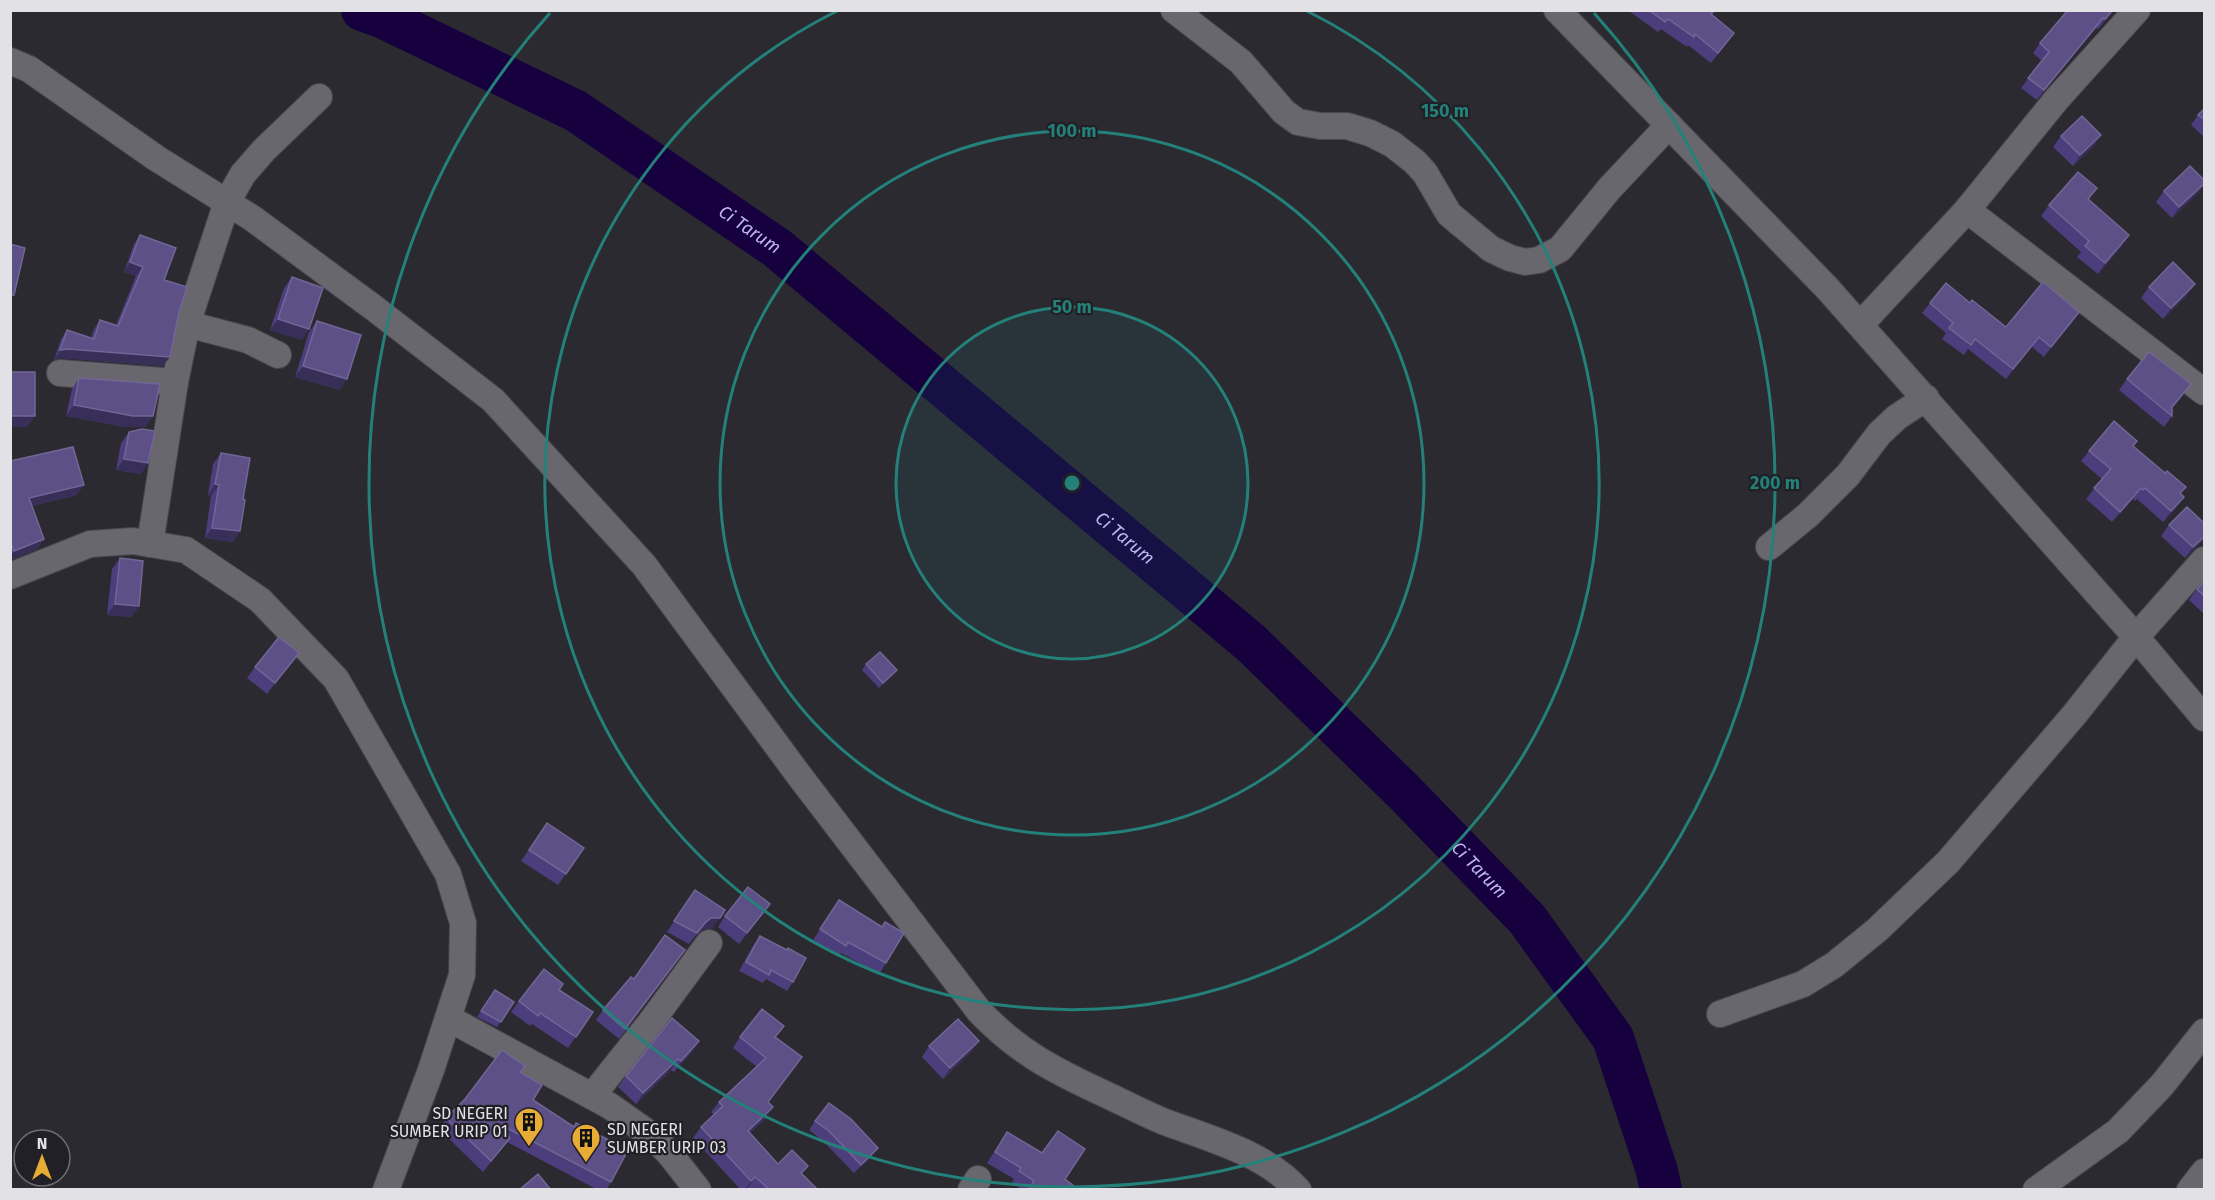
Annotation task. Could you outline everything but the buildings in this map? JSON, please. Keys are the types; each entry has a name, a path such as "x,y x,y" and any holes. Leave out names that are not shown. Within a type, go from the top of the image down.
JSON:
{"street":[{"path":"1174,10 1241,62 1284,112 1298,122 1320,126 1347,126 1370,133 1392,144 1425,173 1449,214 1491,249 1525,262 1539,260 1560,249 1609,189 1669,125"},
{"path":"1557,10 1827,288 2205,718"},
{"path":"1860,325 1967,210 2056,100 2137,10"},
{"path":"10,61 29,69 54,85 156,158 252,218 494,400 644,565 798,774 979,1011 999,1033 1041,1064 1161,1120 1247,1154 1289,1179 1298,1190"},
{"path":"150,544 175,382 188,324 227,202 243,174 264,150 319,97"},
{"path":"1967,210 2205,392"},
{"path":"188,324 248,340 278,355"},
{"path":"60,373 175,382"},
{"path":"1769,547 1808,516 1848,475 1879,434 1897,417 1926,398"},
{"path":"10,576 90,544 133,541 186,550 260,600 336,679 448,874 463,923 462,975 431,1070 386,1190"},
{"path":"1720,1014 1803,984 1834,965 1877,930 1948,862 2074,715 2136,637 2205,560"},
{"path":"592,1096 651,1022 709,943"},
{"path":"448,1018 610,1106 651,1135 669,1152 698,1190"},
{"path":"2036,1190 2118,1131 2162,1085 2205,1032"},
{"path":"2190,1190 2205,1172"}],"waterway":[{"name":"Ci Tarum","path":"362,10 384,18 576,111 777,248 1251,643 1404,792 1527,919 1613,1038 1657,1171 1661,1190"}],"place":[{"name":"SD NEGERI SUMBER URIP 01","path":"529,1148"},
{"name":"SD NEGERI SUMBER URIP 03","path":"586,1164"}]}
